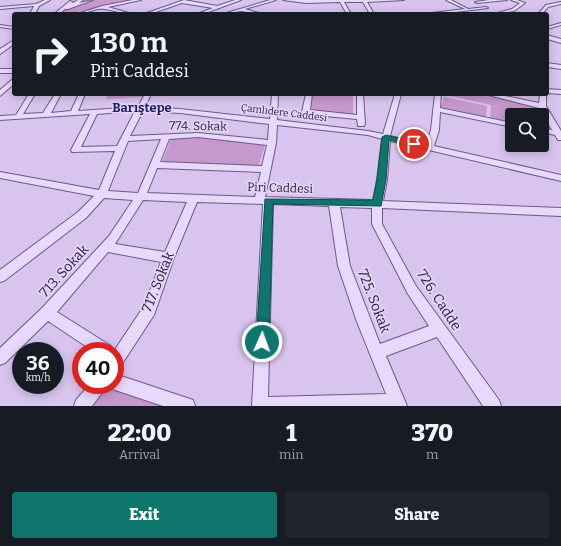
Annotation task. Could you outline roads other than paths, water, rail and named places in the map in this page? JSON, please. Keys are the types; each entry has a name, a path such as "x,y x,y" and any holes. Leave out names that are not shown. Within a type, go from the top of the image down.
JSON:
{"street":[{"path":"8,7 14,0"},
{"path":"0,8 36,5 48,0"},
{"path":"58,12 68,2 85,0"},
{"path":"78,1 67,8 91,0"},
{"path":"86,12 139,0"},
{"path":"176,0 217,7"},
{"path":"152,12 188,0"},
{"path":"203,12 239,0"},
{"path":"232,12 274,0"},
{"path":"285,0 306,2 402,0"},
{"path":"448,0 469,9"},
{"path":"475,1 505,0"},
{"path":"504,12 513,10 523,3 513,0"},
{"path":"342,1 348,12"},
{"path":"364,1 371,12"},
{"path":"475,1 493,12"},
{"path":"542,12 547,6 561,3"},
{"path":"34,12 36,5"},
{"path":"171,6 181,8"},
{"path":"103,7 122,12"},
{"path":"443,12 486,8"},
{"path":"240,10 250,12"},
{"path":"0,26 12,22"},
{"path":"549,27 561,24"},
{"path":"0,26 12,28"},
{"path":"549,38 561,41"},
{"path":"0,52 12,44"},
{"path":"549,65 561,66"},
{"path":"0,71 12,71"},
{"path":"2,92 12,82"},
{"path":"2,92 12,90"},
{"path":"549,91 561,92"},
{"path":"18,117 31,96"},
{"path":"46,114 57,96"},
{"path":"74,112 81,96"},
{"path":"0,277 82,215 102,194 124,139 147,96"},
{"path":"275,96 272,142 266,170 264,201 260,405 398,404"},
{"path":"309,96 306,112 360,117"},
{"path":"360,96 361,132"},
{"name":"726. Cadde","path":"397,96 386,137 382,180 377,204 377,224 412,290 493,406"},
{"path":"429,148 435,130 438,96"},
{"path":"496,96 542,106"},
{"path":"543,96 542,106 559,136"},
{"name":"Çamlıdere Caddesi","path":"0,118 74,112 139,109 180,111 361,132 561,178"},
{"path":"437,109 505,124"},
{"path":"95,111 75,150 120,148"},
{"path":"549,132 559,136"},
{"name":"774. Sokak","path":"124,139 198,135 272,142"},
{"name":"713. Sokak","path":"0,358 46,313 113,239 141,196 166,137"},
{"path":"154,166 266,170"},
{"name":"Piri Caddesi","path":"0,175 102,194 193,199 377,204 561,212"},
{"name":"717. Sokak","path":"124,343 149,310 168,258 193,199"},
{"name":"725. Sokak","path":"334,203 344,266 398,404"},
{"path":"106,247 168,258"},
{"path":"46,313 90,342"},
{"path":"377,352 439,329"},
{"path":"124,385 187,406"},
{"path":"82,406 92,394"}],"district":[{"name":"Barıştepe","path":"142,107"}]}
